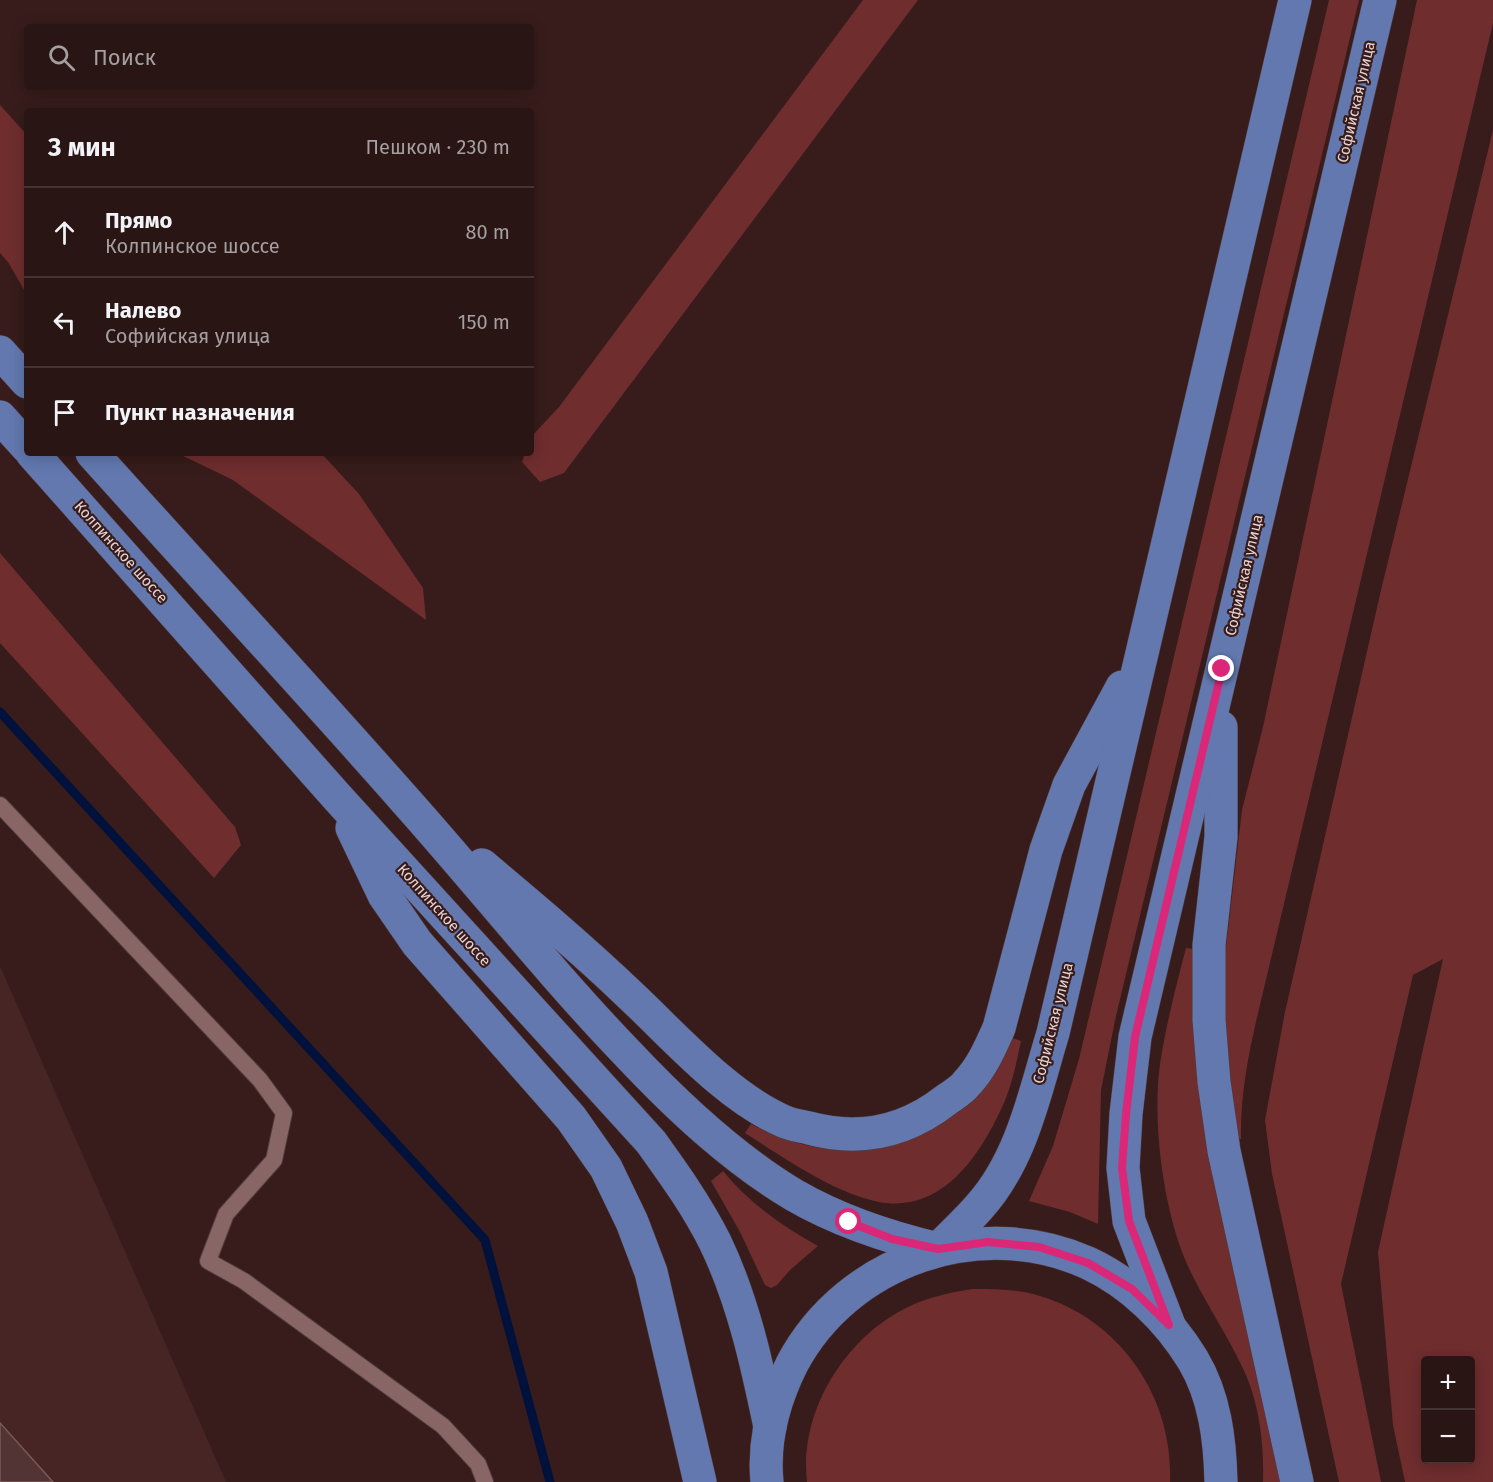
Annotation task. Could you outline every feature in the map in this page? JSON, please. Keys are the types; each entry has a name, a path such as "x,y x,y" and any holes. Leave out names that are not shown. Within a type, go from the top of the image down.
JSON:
{"main road":[{"name":"Софийская улица","path":"938,1249 981,1206 1003,1174 1021,1136 1053,1033 1295,0"},
{"name":"Софийская улица","path":"1169,1325 1129,1221 1122,1168 1135,1037 1380,0"},
{"path":"0,352 24,379"},
{"path":"0,417 24,444"},
{"name":"Колпинское шоссе","path":"35,456 337,797 651,1142 684,1188 715,1243 739,1303 758,1368 770,1427"},
{"name":"Колпинское шоссе","path":"95,456 407,802 590,1015 668,1096 733,1152 794,1195 849,1222 892,1239 938,1249"},
{"path":"407,802 578,944 708,1070 752,1104 784,1122 822,1132 880,1133 908,1125 933,1110 966,1085 987,1056 999,1028 1038,880 1069,785 1143,649"},
{"path":"1222,669 1221,837 1209,945 1209,1020 1214,1082 1224,1151 1297,1482"},
{"path":"337,797 384,895 417,943 571,1118 606,1168 632,1222 651,1272 699,1482"},
{"name":"Колпинское шоссе","path":"766,1482 765,1469 770,1427 781,1386 801,1347 827,1314 860,1285 897,1264 938,1249 988,1242 1039,1247 1088,1263 1132,1289 1169,1325 1193,1361 1211,1402 1220,1445 1221,1482"}],"lane":[{"path":"0,806 260,1080 284,1113 274,1160 226,1214 208,1261 244,1281 443,1426 478,1464 485,1482"}],"shaded area":[{"path":"863,0 918,0 564,473 540,482 522,462 524,456 534,456 534,434 559,407"},
{"path":"1329,0 1359,0 1116,1016 1101,1090 1098,1224 1070,1212 1029,1201 1053,1146 1079,1059"},
{"path":"1417,0 1493,0 1493,23 1255,1025 1242,1100 1241,1139 1235,1139 1224,1013 1225,955 1242,810 1263,727"},
{"path":"0,105 24,132 24,290 0,253"},
{"path":"1493,130 1493,1482 1405,1482 1393,1425 1378,1252 1443,959 1413,975 1341,1284 1381,1482 1339,1482 1272,1174 1265,1120 1285,1012 1381,590"},
{"path":"183,456 324,456 359,494 423,588 426,620 233,480"},
{"path":"0,553 235,827 241,845 214,878 0,643"},
{"path":"1186,948 1195,949 1194,1028 1207,1141 1282,1482 1263,1482 1260,1427 1251,1388 1239,1360 1184,1257 1165,1188 1157,1111 1158,1086 1165,1035"},
{"path":"0,966 226,1482 0,1482"},
{"path":"1010,1037 1021,1041 1011,1084 997,1118 974,1157 959,1174 942,1188 924,1198 903,1203 879,1202 845,1191 810,1174 745,1133 751,1124 790,1141 831,1149 859,1149"},
{"path":"723,1171 767,1213 818,1246 771,1288 765,1285 740,1232 711,1181"},
{"path":"972,1289 998,1289 1040,1296 1069,1307 1095,1324 1118,1344 1137,1367 1152,1393 1163,1421 1169,1451 1170,1482 807,1482 806,1456 810,1430 818,1404 845,1358 863,1338 906,1308 930,1298"}],"building":[{"path":"0,1423 53,1482 0,1482"}],"waterway":[{"path":"0,712 485,1240 550,1482"}],"route":[{"path":"849,1222 892,1239 938,1249 988,1242 1039,1247 1088,1263 1132,1289 1169,1325 1129,1221 1122,1168 1126,1114 1135,1037 1222,669"}]}
